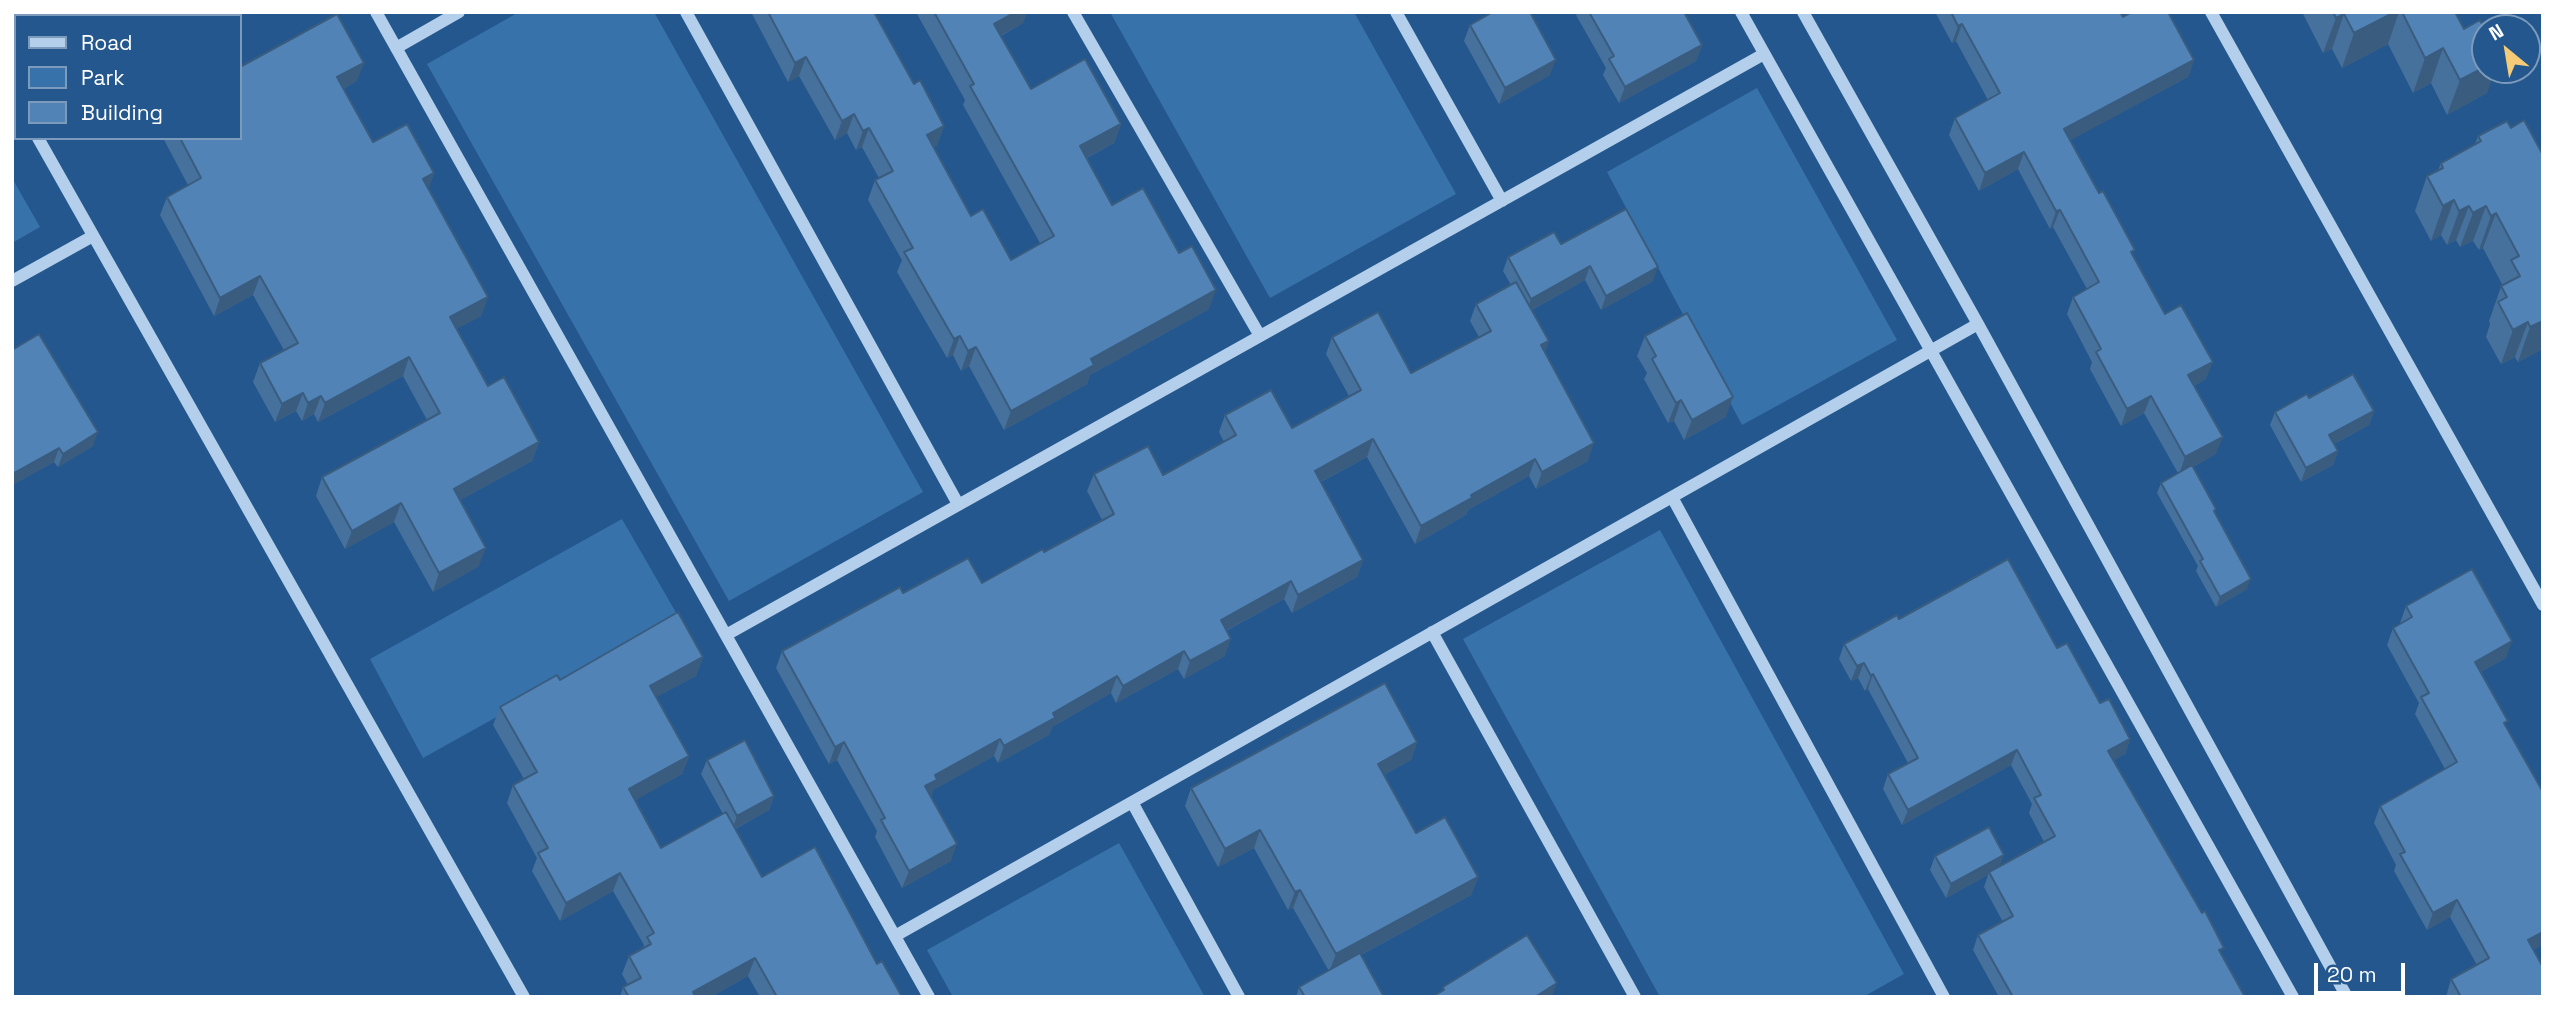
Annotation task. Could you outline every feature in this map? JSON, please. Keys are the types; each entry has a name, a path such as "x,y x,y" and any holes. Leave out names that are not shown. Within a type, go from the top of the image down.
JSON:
{"street":[{"path":"376,12 929,997"},
{"path":"396,48 459,12"},
{"path":"686,12 958,505"},
{"path":"1073,12 1260,336"},
{"path":"1396,12 1502,201"},
{"path":"1741,12 2292,997"},
{"path":"1803,12 1978,324 2347,997"},
{"path":"2211,12 2543,605"},
{"path":"726,635 1764,54"},
{"path":"39,140 524,997"},
{"path":"12,281 93,236"},
{"path":"895,936 1978,324"},
{"path":"1672,497 1942,996"},
{"path":"1432,632 1635,997"},
{"path":"1132,802 1239,997"}],"green space":[{"path":"519,12 654,12 923,492 729,601 427,64"},
{"path":"1110,12 1354,12 1456,194 1270,298"},
{"path":"1757,88 1897,340 1742,425 1607,172"},
{"path":"12,178 40,227 12,243"},
{"path":"622,519 678,616 423,758 370,659"},
{"path":"1660,530 1904,974 1863,997 1660,997 1463,639"},
{"path":"1119,843 1205,997 953,997 927,950"}],"building":[{"path":"768,12 874,12 914,84 920,80 944,126 927,135 971,216 983,209 1011,260 1054,236 970,86 974,84 934,12 1016,12 994,24 1031,89 1085,59 1121,124 1080,146 1112,205 1143,188 1179,253 1192,246 1216,290 1091,359 1094,365 1011,411 976,347 968,351 960,336 954,339 904,252 913,248 875,180 893,171 869,128 863,131 854,114 842,121 806,57 795,63"},
{"path":"1493,12 1530,12 1556,60 1505,88 1470,25"},
{"path":"1589,12 1684,12 1702,45 1625,87 1609,59 1614,56"},
{"path":"1951,12 2120,12 2123,17 2132,12 2168,12 2194,60 2064,129 2099,193 2103,191 2135,250 2131,252 2165,314 2181,305 2213,362 2188,375 2223,437 2185,457 2151,396 2127,409 2096,352 2101,349 2073,297 2099,282 2060,210 2056,211 2024,152 1985,173 1955,118 2000,93 1962,24 1958,26"},
{"path":"2333,12 2395,12 2354,33 2344,14 2336,18"},
{"path":"2402,12 2455,12 2464,29 2471,25 2471,74 2460,80 2443,48 2425,58"},
{"path":"337,14 364,63 337,77 373,142 407,124 434,173 423,179 488,297 450,317 488,386 504,377 539,442 454,489 486,548 439,573 401,503 352,531 322,477 440,413 409,357 325,403 321,396 308,403 303,393 282,404 260,363 298,343 260,276 220,298 167,197 201,178 181,140 242,140 242,66"},
{"path":"2524,120 2543,155 2543,321 2530,327 2528,322 2513,330 2498,302 2507,297 2501,286 2520,276 2511,260 2519,256 2496,213 2491,216 2486,206 2473,213 2469,206 2459,211 2454,200 2443,206 2427,176 2443,168 2441,163 2481,141 2478,136 2507,121 2511,128"},
{"path":"1626,209 1658,267 1606,296 1590,266 1531,299 1508,257 1554,232 1561,244"},
{"path":"1516,282 1549,341 1541,345 1594,443 1542,472 1535,459 1421,526 1373,439 1315,471 1363,560 1298,595 1291,581 1221,620 1231,639 1190,661 1184,651 1123,686 1117,676 1053,713 1055,718 1004,746 1000,739 935,775 937,780 925,786 957,844 909,871 881,820 885,818 844,742 835,747 782,651 900,587 903,593 968,558 982,583 1043,549 1044,552 1114,514 1094,474 1148,446 1163,475 1236,435 1225,415 1271,390 1292,428 1361,390 1332,337 1378,312 1411,373 1491,331 1476,304"},
{"path":"1687,313 1733,397 1692,420 1681,400 1676,403 1652,359 1656,356 1645,336"},
{"path":"39,334 98,432 63,454 59,448 14,473 12,350"},
{"path":"2353,374 2374,411 2329,435 2338,451 2306,468 2275,412 2307,394 2309,398"},
{"path":"2192,465 2251,579 2220,597 2200,561 2203,559 2161,483"},
{"path":"2008,559 2057,648 2067,643 2100,703 2109,699 2130,739 2108,751 2202,913 2205,911 2224,948 2219,950 2245,997 2013,997 1978,935 2013,916 1989,872 2055,836 2034,798 2041,795 2017,750 1908,810 1888,774 1918,758 1873,674 1871,676 1864,663 1857,666 1844,644 1897,615 1899,619"},
{"path":"2472,569 2512,641 2475,662 2508,721 2504,723 2543,792 2543,932 2528,940 2543,967 2543,997 2461,997 2451,979 2489,958 2457,900 2433,913 2400,854 2405,852 2380,806 2457,762 2421,697 2429,693 2393,628 2412,617 2406,606"},
{"path":"678,612 703,657 650,686 689,756 629,789 661,848 726,812 762,877 815,847 877,964 882,961 902,997 777,997 755,958 693,992 695,997 629,997 623,987 641,978 629,956 651,944 647,937 654,933 620,873 566,903 538,853 548,848 513,785 537,772 500,707 557,675 560,680"},
{"path":"1385,683 1417,742 1378,764 1416,833 1445,817 1478,877 1336,954 1300,890 1295,892 1260,830 1225,849 1191,788"},
{"path":"745,740 774,796 737,816 707,760"},
{"path":"1989,827 2004,855 1951,884 1935,856"},
{"path":"1527,935 1557,983 1535,997 1432,997 1444,990 1443,987"},
{"path":"1360,953 1384,997 1305,997 1299,987"}]}
